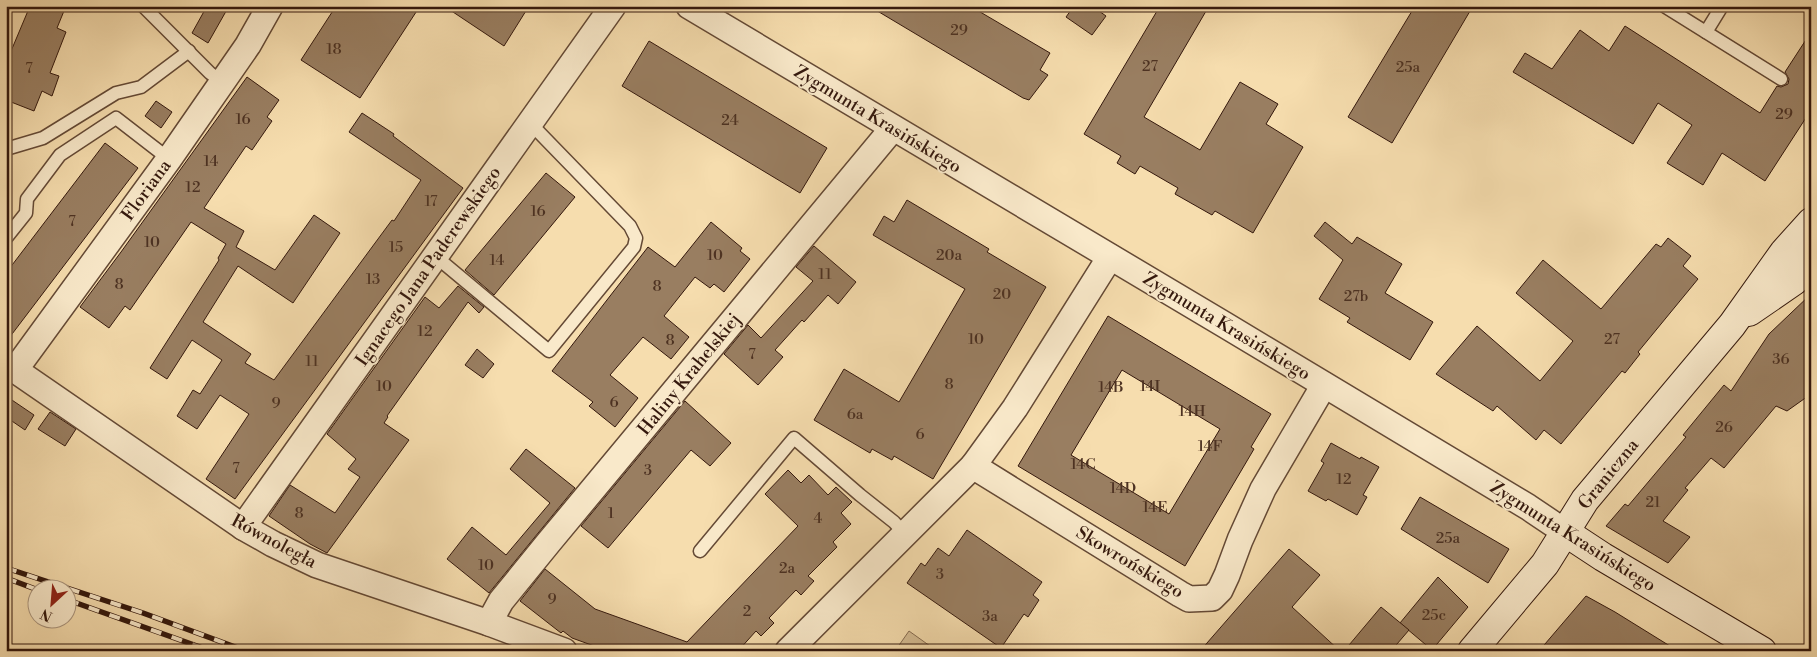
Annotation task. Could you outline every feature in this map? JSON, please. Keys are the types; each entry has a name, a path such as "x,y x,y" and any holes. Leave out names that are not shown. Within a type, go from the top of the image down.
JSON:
{"street":[{"name":"Floriana","path":"14,370 169,159 248,45 270,6"},
{"name":"Ignacego Jana Paderewskiego","path":"242,526 613,6"},
{"name":"Zygmunta Krasińskiego","path":"688,6 1528,507 1603,556 1762,651"},
{"name":"Haliny Krahelskiej","path":"489,623 501,601 549,542 892,128"},
{"name":"Graniczna","path":"1472,651 1545,564 1585,500 1732,325 1784,252 1811,222"},
{"path":"788,651 973,466 1015,408 1110,257"},
{"name":"Graniczna","path":"1732,325 1794,281 1811,261"},
{"name":"Równoległa","path":"14,370 242,526 273,544 316,565 489,623 564,651"},
{"name":"Skowrońskiego","path":"973,466 1189,599 1212,598 1220,590 1263,489 1324,385"}],"lane":[{"path":"143,6 210,73 222,82"},
{"path":"1664,6 1781,80"},
{"path":"1706,32 1722,6"},
{"path":"6,149 43,138 116,93 141,87 189,52"},
{"path":"6,238 26,213 27,199 60,155 116,118 169,159"},
{"path":"435,256 549,351 634,247 636,238 630,226 530,123"},
{"path":"700,552 794,438 894,522 905,534"}],"shaded area":[{"path":"909,631 937,651 895,651"}],"building":[{"path":"30,6 66,6 57,28 66,32 50,73 59,76 52,96 42,91 34,111 6,100 6,63"},
{"path":"207,6 229,6 208,43 192,33"},
{"path":"336,6 420,6 360,98 301,60"},
{"path":"444,6 529,6 504,46"},
{"path":"869,6 970,6 1050,53 1040,70 1048,75 1029,100 1023,98"},
{"path":"1074,6 1092,6 1106,16 1092,35 1066,17"},
{"path":"1160,6 1209,6 1144,117 1200,150 1240,82 1278,104 1266,124 1303,147 1253,233 1215,211 1212,215 1175,194 1178,188 1140,166 1135,174 1117,163 1121,156 1084,134"},
{"path":"1415,6 1473,6 1392,143 1348,117"},
{"path":"1625,26 1760,113 1777,86 1781,87 1788,84 1789,79 1785,72 1811,32 1811,110 1765,181 1722,153 1703,185 1667,163 1692,125 1658,103 1633,144 1513,72 1525,53 1552,69 1580,30 1609,51"},
{"path":"649,41 827,148 800,193 622,86"},
{"path":"247,77 279,100 267,117 272,121 252,150 246,146 204,208 244,231 236,247 275,270 314,215 340,233 293,303 238,266 203,322 251,354 245,363 274,380 392,220 394,221 421,180 349,132 362,113 394,134 393,136 463,188 235,499 206,479 249,414 220,395 197,429 177,416 193,390 200,394 222,360 192,340 167,379 150,368 219,260 218,258 226,244 191,222 130,310 125,306 109,328 80,307"},
{"path":"156,101 172,112 161,128 145,116"},
{"path":"105,143 138,168 6,342 6,273"},
{"path":"546,173 575,197 494,295 465,270"},
{"path":"907,200 989,249 987,252 1046,287 933,479 894,456 892,460 872,449 870,453 814,420 844,369 899,402 965,289 873,235 884,216 894,222"},
{"path":"711,222 742,248 740,251 750,259 724,292 714,284 710,288 695,277 664,316 689,337 671,359 643,337 610,375 638,398 615,427 589,406 593,402 552,371 648,247 675,267"},
{"path":"1325,222 1352,244 1357,237 1402,264 1385,293 1433,322 1410,360 1347,322 1350,318 1319,299 1343,260 1314,236"},
{"path":"1668,238 1691,256 1683,266 1698,279 1638,352 1640,354 1625,373 1622,371 1561,444 1544,430 1536,440 1497,406 1493,411 1436,374 1477,326 1540,381 1573,341 1516,293 1543,260 1601,309 1656,244 1661,247"},
{"path":"814,246 856,282 838,304 828,295 804,322 802,320 775,350 783,357 758,385 724,354 748,325 761,338 813,281 796,267"},
{"path":"458,286 484,307 479,313 468,302 387,416 384,423 409,440 327,553 310,544 269,516 290,485 335,513 360,477 348,469 356,459 327,434 425,297 439,308"},
{"path":"1811,294 1811,394 1787,411 1776,406 1724,468 1711,458 1685,488 1688,490 1663,521 1690,537 1668,563 1606,526 1625,504 1628,506 1686,437 1683,435 1724,385 1731,391 1769,334"},
{"path":"1108,316 1271,414 1251,447 1254,449 1185,566 1018,466","holes":["1122,370 1220,429 1169,514 1071,455"]},
{"path":"477,349 494,364 483,378 465,365"},
{"path":"6,396 34,415 25,430 6,417"},
{"path":"685,401 731,443 710,466 691,450 608,548 581,526"},
{"path":"50,412 76,429 65,446 38,429"},
{"path":"1331,443 1379,467 1363,495 1367,497 1357,515 1328,499 1326,501 1308,491 1324,463 1321,461"},
{"path":"526,449 575,488 489,593 447,559 472,527 506,555 550,503 510,469"},
{"path":"788,470 801,483 809,475 828,495 836,487 852,502 841,513 851,524 833,542 837,547 808,576 814,581 801,595 796,590 769,618 774,623 761,636 756,631 738,651 608,651 572,638 563,631 561,633 520,601 545,569 595,609 687,642 798,526 765,494"},
{"path":"1420,497 1509,549 1488,583 1401,529"},
{"path":"967,530 1042,582 1033,595 1039,600 1028,617 1024,614 1001,648 907,583 921,563 925,566 938,548 949,556"},
{"path":"1289,549 1320,575 1292,607 1340,651 1200,651"},
{"path":"1438,577 1468,607 1432,650 1400,623"},
{"path":"1586,596 1615,612 1678,651 1539,651"},
{"path":"1381,607 1409,630 1391,651 1344,651"}],"railway":[{"path":"6,568 143,613 246,651"},
{"path":"6,578 28,586"},
{"path":"78,604 211,651"}]}
